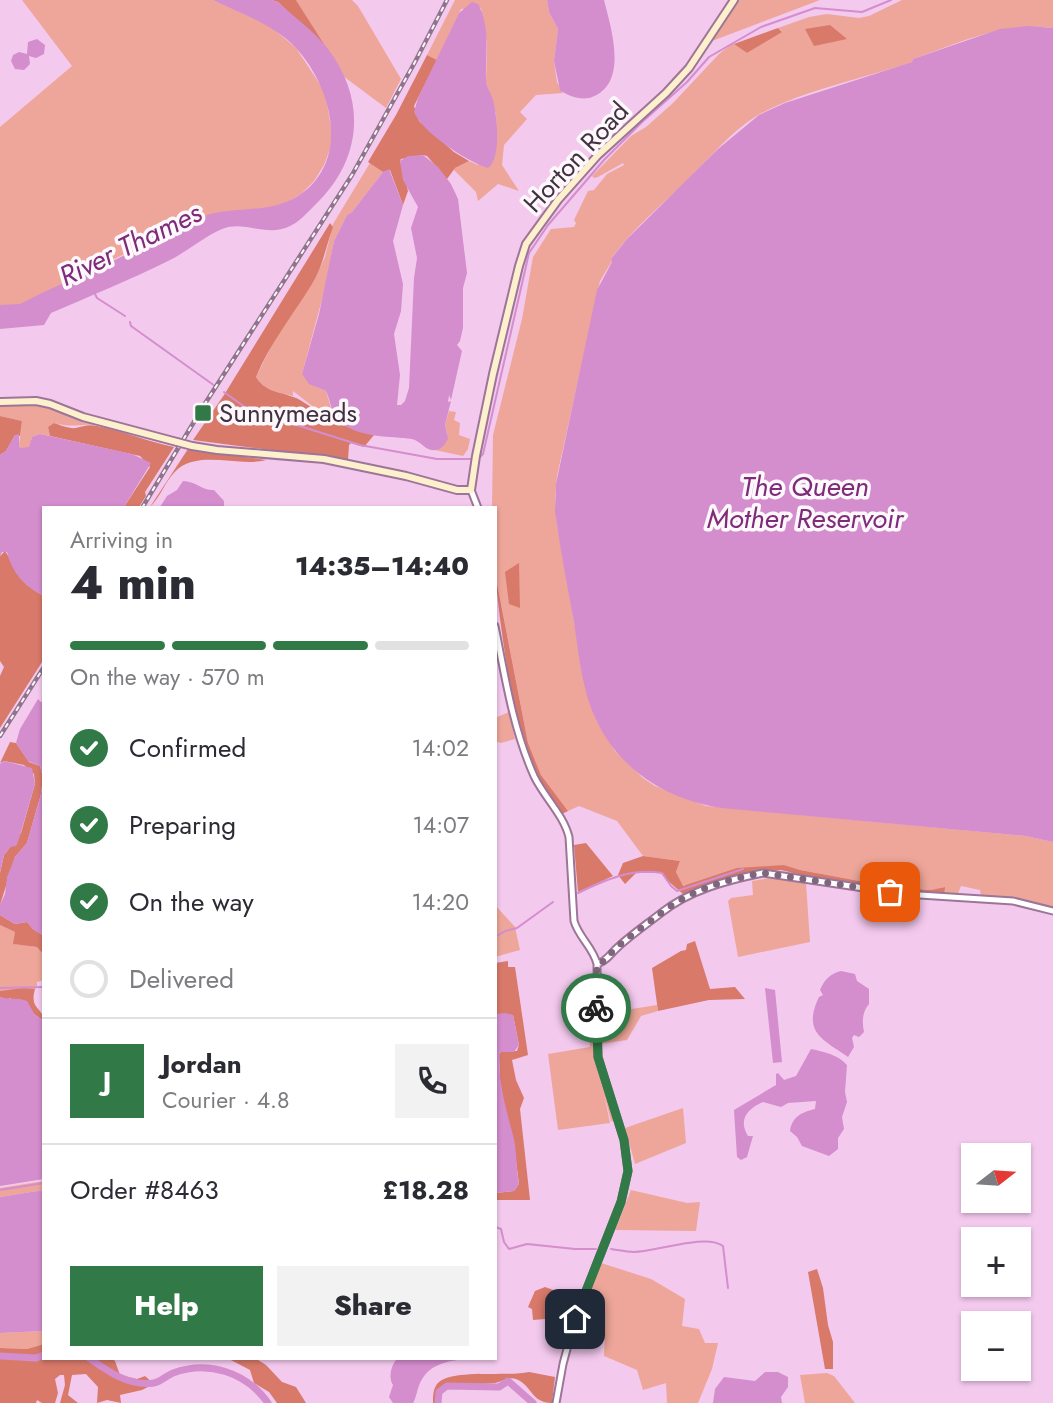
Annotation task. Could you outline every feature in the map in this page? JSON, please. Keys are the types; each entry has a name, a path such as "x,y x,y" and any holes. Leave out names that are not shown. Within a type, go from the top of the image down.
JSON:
{"main road":[{"name":"Horton Road","path":"471,490 475,458 526,244 552,208 598,155 666,93 689,68 734,0"},
{"path":"0,402 36,401 50,404 114,427 192,446 324,459 407,475 457,490 471,490"}],"street":[{"path":"471,490 477,506"},
{"path":"497,635 521,742 535,779 567,831 570,842 574,921 579,934 595,954 598,1057 624,1140 628,1171 621,1202 575,1319 562,1364 556,1403"},
{"path":"597,964 603,963 617,947 664,910 689,895 745,876 763,873 904,894 1013,901 1053,911"}],"shaded area":[{"path":"22,0 213,0 270,26 296,48 325,92 332,133 324,165 314,181 301,194 286,203 265,209 202,216 20,305 0,305 0,127 72,66"},
{"path":"271,0 296,0 327,49 278,2"},
{"path":"296,0 352,0 358,6 401,79 386,108 343,76"},
{"path":"455,0 547,0 549,12 558,29 554,61 557,82 563,93 536,95 520,112 527,119 504,145 502,165 519,191 498,184 478,201 476,192 453,169 469,161 478,165 497,137 496,114 486,82 487,44 481,8 461,9 437,60 427,55"},
{"path":"738,0 820,0 712,41"},
{"path":"902,0 1053,0 1053,28 1017,28 982,35 913,59 912,62 815,91 760,114 731,135 638,227 611,259 600,281 557,476 555,498 557,524 586,690 597,722 615,751 655,786 706,806 1026,836 1053,842 1053,907 981,896 980,890 961,886 957,896 944,895 944,887 923,890 913,886 905,878 914,874 897,866 895,884 892,887 784,865 682,886 676,872 680,861 643,856 617,821 579,806 568,811 541,775 528,743 497,582 497,506 492,506 493,435 522,319 533,257 551,229 574,227 574,220 588,191 594,190 607,174 624,165 623,163 598,177 592,176 631,136 646,127 673,103 719,54 733,43 747,53 782,31 778,28 809,17 827,14 859,18"},
{"path":"830,25 847,39 814,46 805,29"},
{"path":"778,28 782,32 747,53 734,44"},
{"path":"427,55 437,60 414,106 419,121 454,152 469,161 455,168 447,179 427,156 401,159 408,191 403,205 390,170 383,172 368,162"},
{"path":"370,163 383,172 347,215 334,241 325,288 302,374 316,387 326,391 333,415 325,416 293,391 293,396 282,394 263,385 256,377 276,337 313,282 325,257 333,224"},
{"path":"330,223 333,227 316,277 275,341 256,377 267,388 297,398 315,410 314,418 317,422 325,416 333,415 350,428 374,435 364,447 351,443 348,460 193,440 224,395"},
{"path":"36,401 73,413 97,425 71,426 54,423 48,427 50,436 40,434 32,437 29,448 21,448 19,445 22,421 0,416 0,402"},
{"path":"449,411 456,412 454,420 460,423 459,435 470,439 463,456 435,450 447,434 445,425"},
{"path":"0,416 22,421 20,436 15,435 6,451 0,455"},
{"path":"54,423 73,428 97,426 174,447 145,492 146,496 140,506 125,506 150,467 140,456 50,436 48,427"},
{"path":"188,449 266,460 210,460 188,463 174,472 151,506"},
{"path":"5,551 23,581 42,595 42,662 0,728 0,676 4,667 0,661 0,556"},
{"path":"519,563 520,608 509,604 505,572"},
{"path":"497,583 528,743 541,775 568,811 562,814 537,774 526,746 513,698"},
{"path":"509,712 515,739 497,742 497,717"},
{"path":"10,742 16,743 29,762 40,766 42,786 27,843 15,857 0,905 0,873 4,855 21,833 35,784 34,774 24,765 4,761 0,763"},
{"path":"586,843 613,876 578,892 574,845"},
{"path":"643,856 680,861 676,872 683,886 737,868 784,865 892,887 895,884 890,877 891,870 897,866 915,874 905,878 913,886 928,890 945,887 944,895 911,895 906,890 830,882 781,870 748,873 683,894 663,873 637,872 625,884 618,875 623,863"},
{"path":"769,878 806,883 810,942 738,957 728,901 731,898 753,895 752,881"},
{"path":"497,907 515,927 520,950 497,956"},
{"path":"0,915 15,924 27,922 42,935 42,953 37,947 13,944 15,932 0,925"},
{"path":"0,925 15,932 14,944 42,950 42,981 37,982 35,989 0,991"},
{"path":"695,941 710,989 735,987 745,999 709,1000 658,1011 652,968 686,950 687,944"},
{"path":"508,961 508,967 515,967 528,1055 512,1060 516,1080 524,1098 520,1109 530,1200 497,1200 497,1193 514,1191 519,1184 513,1138 500,1080 499,1054 502,1051 517,1051 519,1045 513,1015 497,1014 497,963"},
{"path":"35,989 34,1001 42,1020 10,998 7,1000 0,997 0,991"},
{"path":"657,1005 658,1011 641,1016 627,1040 600,1044 600,1014"},
{"path":"589,1025 593,1032 595,1060 615,1121 611,1121 604,1094 610,1123 558,1130 548,1054 590,1047"},
{"path":"683,1108 686,1143 635,1164 625,1128"},
{"path":"42,1181 42,1190 0,1197 0,1188"},
{"path":"631,1190 687,1203 700,1202 696,1231 615,1230"},
{"path":"601,1263 651,1279 685,1299 682,1326 699,1329 705,1343 718,1343 712,1369 698,1403 667,1403 666,1383 643,1390 637,1370 604,1356 605,1330 578,1324"},
{"path":"817,1269 833,1342 833,1369 825,1369 808,1272"},
{"path":"545,1287 579,1299 569,1317 533,1320 532,1309 528,1307 535,1291"},
{"path":"42,1331 42,1345 27,1349 0,1348 0,1333"},
{"path":"42,1345 42,1360 114,1360 120,1375 137,1379 145,1376 154,1384 120,1395 121,1403 107,1400 97,1403 98,1387 86,1374 72,1375 68,1395 78,1403 60,1403 65,1385 64,1375 60,1375 55,1379 58,1393 55,1403 42,1403 37,1400 36,1403 0,1403 0,1348 27,1349"},
{"path":"231,1360 258,1360 282,1382 296,1387 306,1403 277,1403 269,1392 254,1383 250,1370"},
{"path":"529,1372 555,1377 552,1403 540,1400 525,1385 511,1378 495,1383 444,1385 437,1393 437,1403 433,1403 436,1386 447,1378 469,1374"},
{"path":"827,1373 834,1376 855,1403 805,1403 800,1375"}],"water":[{"path":"213,0 278,2 323,43 341,69 354,110 354,131 350,151 330,189 303,217 290,226 273,230 239,226 222,229 168,261 51,313 44,325 0,329 0,305 20,304 201,217 287,202 315,181 326,163 331,144 331,123 319,82 308,63 286,39 267,26"},
{"path":"547,0 604,0 613,39 614,68 603,90 592,97 575,97 560,90 554,61 558,29 549,12"},
{"path":"472,2 478,4 485,22 486,82 493,100 497,126 497,146 488,168 446,145 426,129 414,112 418,98 459,13"},
{"name":"The Queen Mother Reservoir","path":"1029,26 1053,28 1053,842 1026,836 721,808 678,796 658,787 625,761 611,745 590,705 580,664 555,511 556,484 597,290 612,262 611,259 627,239 718,149 759,115 785,103 912,62 913,59 1000,29"},
{"path":"37,39 45,45 44,54 36,58 29,56 30,64 24,70 15,69 11,61 13,55 19,52 27,54 28,42"},
{"path":"423,155 438,167 458,199 467,273 463,288 463,328 457,345 462,351 451,400 449,395 448,402 451,401 445,425 448,439 442,447 432,450 412,439 367,434 350,429 336,416 326,391 309,384 302,374 319,314 334,241 347,215 383,172 389,169 403,205 393,241 403,284 401,311 394,334 400,375 397,405 405,401 409,388 417,258 411,228 418,207 403,180 400,161 408,156"},
{"path":"19,434 21,448 29,447 32,437 40,434 132,454 151,463 125,506 42,506 42,595 20,578 7,552 2,552 0,556 0,455 6,451 15,435"},
{"path":"183,481 214,490 224,501 224,506 161,506 167,496 177,490"},
{"path":"38,699 42,702 42,773 40,766 28,761 16,743 20,729"},
{"path":"4,761 32,768 35,784 18,842 4,855 0,873 0,764"},
{"path":"42,786 42,935 27,922 15,924 0,915 7,877 15,857 27,843"},
{"path":"841,971 855,974 857,981 869,989 869,1004 863,1017 864,1032 859,1037 854,1035 852,1038 854,1047 848,1057 823,1040 814,1027 813,1019 819,997 823,995 820,990 824,983 831,975"},
{"path":"765,988 775,990 782,1062 773,1063"},
{"path":"0,997 27,1001 35,1015 42,1020 42,1179 0,1186"},
{"path":"497,1014 513,1015 519,1045 514,1052 500,1052 500,1074 514,1139 519,1184 514,1191 497,1193"},
{"path":"811,1049 835,1056 847,1065 847,1102 842,1117 844,1129 838,1138 838,1149 829,1156 802,1146 790,1131 796,1118 815,1109 816,1101 788,1103 781,1107 763,1102 752,1108 744,1120 748,1136 753,1136 747,1157 741,1160 737,1157 734,1110 776,1085 776,1074 784,1080 796,1076"},
{"path":"42,1190 42,1331 0,1333 0,1197"},
{"path":"397,1360 460,1360 430,1370 421,1381 413,1403 393,1403 389,1397 393,1385 391,1375"},
{"path":"765,1372 778,1372 788,1377 788,1387 781,1397 782,1403 713,1403 715,1389 724,1377 755,1381"}],"waterway":[{"path":"479,458 483,454 529,253 548,225 604,160 687,82 709,57 761,27 815,8 862,12 891,0"},
{"name":"River Thames","path":"94,292 97,298 125,316"},
{"path":"130,322 131,326 215,386"},
{"path":"224,392 249,410 360,445 437,459 473,459"},
{"path":"578,893 618,876 640,872 662,873 677,891 743,869"},
{"path":"497,936 517,928 553,902"},
{"path":"0,988 42,987"},
{"path":"0,1190 42,1183"},
{"path":"497,1228 501,1229 509,1249 527,1244 596,1249"},
{"path":"611,1249 634,1252 693,1242 715,1243 723,1246 728,1288"},
{"path":"0,1356 36,1358 42,1356"},
{"path":"92,1360 119,1377 145,1384 186,1369 213,1369 238,1376 249,1383 268,1403"},
{"path":"438,1403 439,1392 447,1386 499,1387 508,1381 533,1403"}],"railway":[{"path":"143,506 206,402 352,175 447,0"},
{"path":"0,736 42,670"}],"way so far":[{"path":"596,1008 597,964 603,963 617,947 664,910 689,895 745,876 763,873 890,892"}],"place":[{"name":"Sunnymeads","path":"203,413"}],"route":[{"path":"575,1319 621,1202 628,1171 624,1140 598,1057 596,1008"}]}
